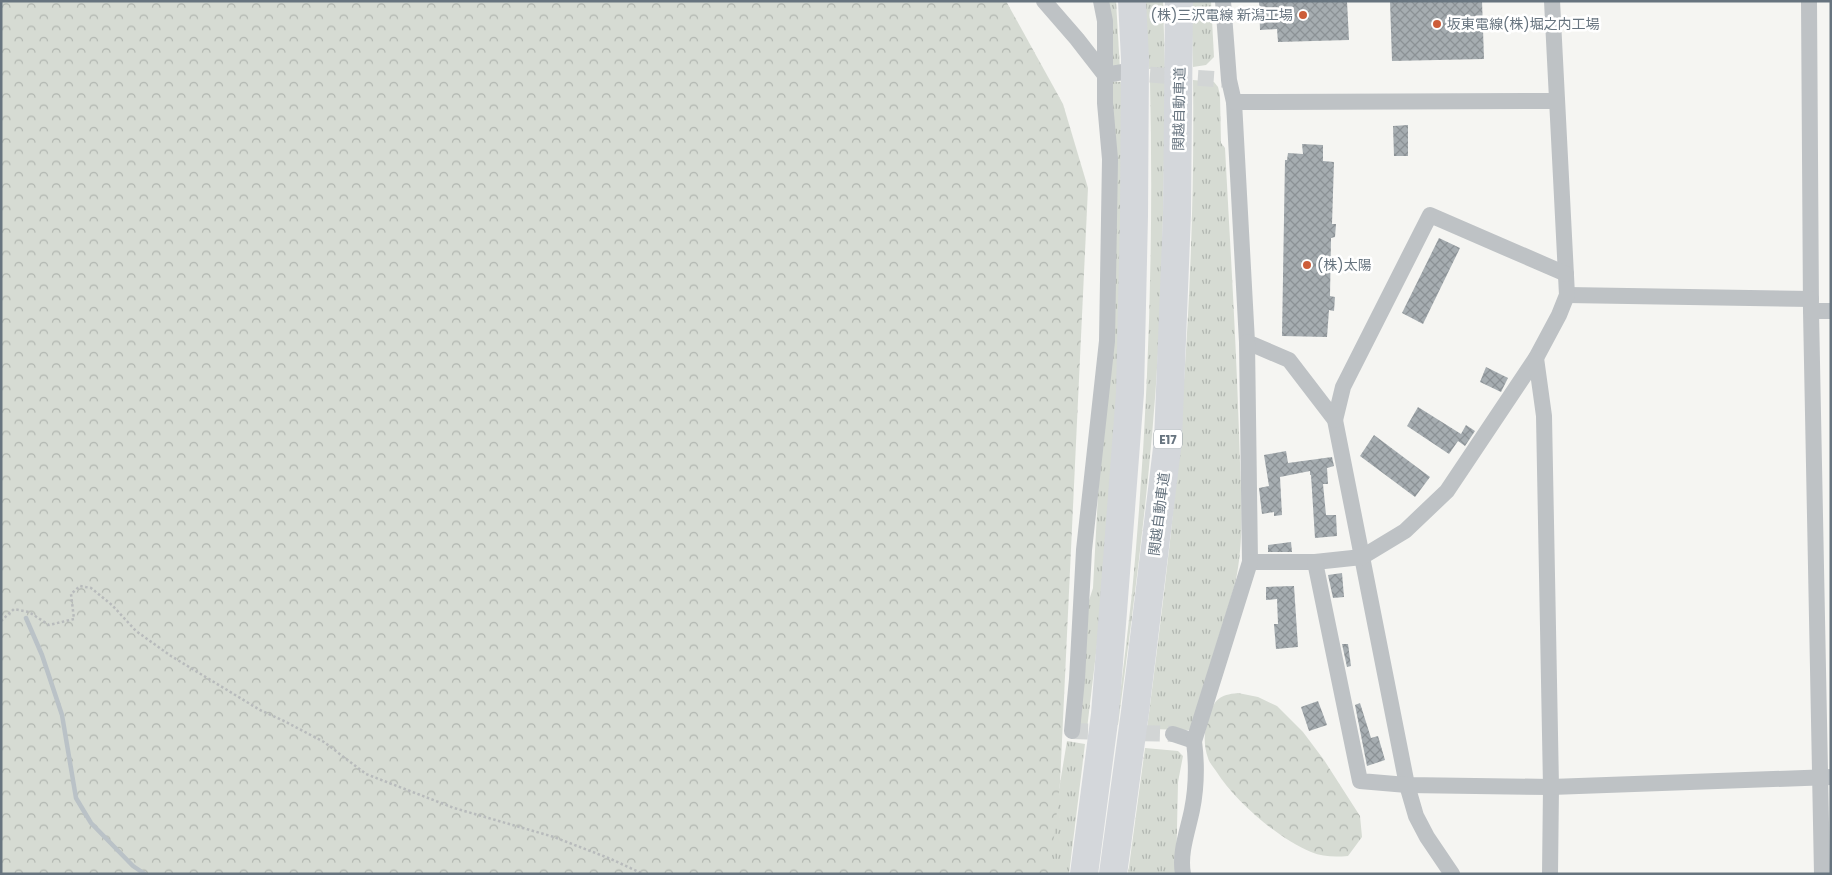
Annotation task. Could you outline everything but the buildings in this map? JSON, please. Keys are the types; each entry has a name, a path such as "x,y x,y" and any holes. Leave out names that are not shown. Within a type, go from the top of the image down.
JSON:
{"highway":[{"path":"1084,874 1105,714 1130,392 1135,59 1132,1"},
{"name":"関越自動車道","path":"1113,874 1168,440 1177,214 1179,1"}],"street":[{"path":"1044,1 1105,75"},
{"path":"1072,732 1077,679 1084,550 1107,341 1110,159 1105,75 1105,21 1100,1"},
{"path":"1183,874 1181,863 1193,807 1197,768 1194,741 1250,562 1248,342 1234,102 1229,80 1223,1"},
{"path":"1250,562 1315,562 1362,557 1405,531 1447,490 1536,358 1559,315 1567,295 1552,1"},
{"path":"1809,1 1811,305 1826,777 1822,874"},
{"path":"1105,75 1123,72"},
{"path":"1234,102 1557,101"},
{"path":"1452,874 1427,837 1416,816 1407,785 1335,420 1343,387 1430,215 1566,274"},
{"path":"1567,295 1811,305 1831,311"},
{"path":"1248,342 1289,360 1335,420"},
{"path":"1536,358 1544,416 1551,787 1550,874"},
{"path":"1315,562 1360,782 1407,785 1551,787 1826,777"},
{"path":"1173,734 1194,741"}],"path":[{"path":"1,620 14,609 29,612 49,625 74,619 71,594 80,586 91,588 112,605 136,631 171,656 260,710 324,742 366,774 454,808 554,837 611,859 643,874"}],"green space":[{"path":"1,1 1006,1 1063,104 1088,188 1060,783 1050,874 1,874"},
{"path":"1106,1 1116,1 1120,69 1107,66"},
{"path":"1145,1 1163,1 1165,68 1149,69"},
{"path":"1191,1 1211,1 1214,57 1206,65 1193,67"},
{"path":"1193,80 1214,82 1218,87 1220,95 1221,143 1225,148 1236,361 1241,489 1240,547 1235,584 1190,730 1147,729 1170,541 1181,426 1191,253"},
{"path":"1110,81 1121,82 1123,172 1122,308 1105,577 1087,729 1075,727 1084,616 1093,588 1099,476"},
{"path":"1150,81 1165,81 1164,183 1158,353 1141,539 1118,725 1116,725 1138,529 1146,401 1151,209"},
{"path":"1238,693 1258,697 1277,706 1303,732 1324,760 1360,816 1362,837 1348,856 1316,854 1284,838 1245,806 1224,783 1211,764 1206,753 1205,742 1205,731 1209,716 1213,706 1219,699 1226,695"},
{"path":"1067,741 1085,744 1069,874 1045,874"},
{"path":"1145,748 1178,751 1183,756 1178,782 1176,874 1128,874"}],"waterway":[{"path":"26,618 42,655 62,715 76,798 91,823 133,866 145,874"}],"tunnel":[{"path":"1126,73 1229,80"},
{"path":"1072,731 1173,734"}],"place":[{"name":"(株)三沢電線 新潟工場","path":"1303,15"},
{"name":"坂東電線(株)堀之内工場","path":"1437,24"},
{"name":"(株)太陽","path":"1307,265"}]}
